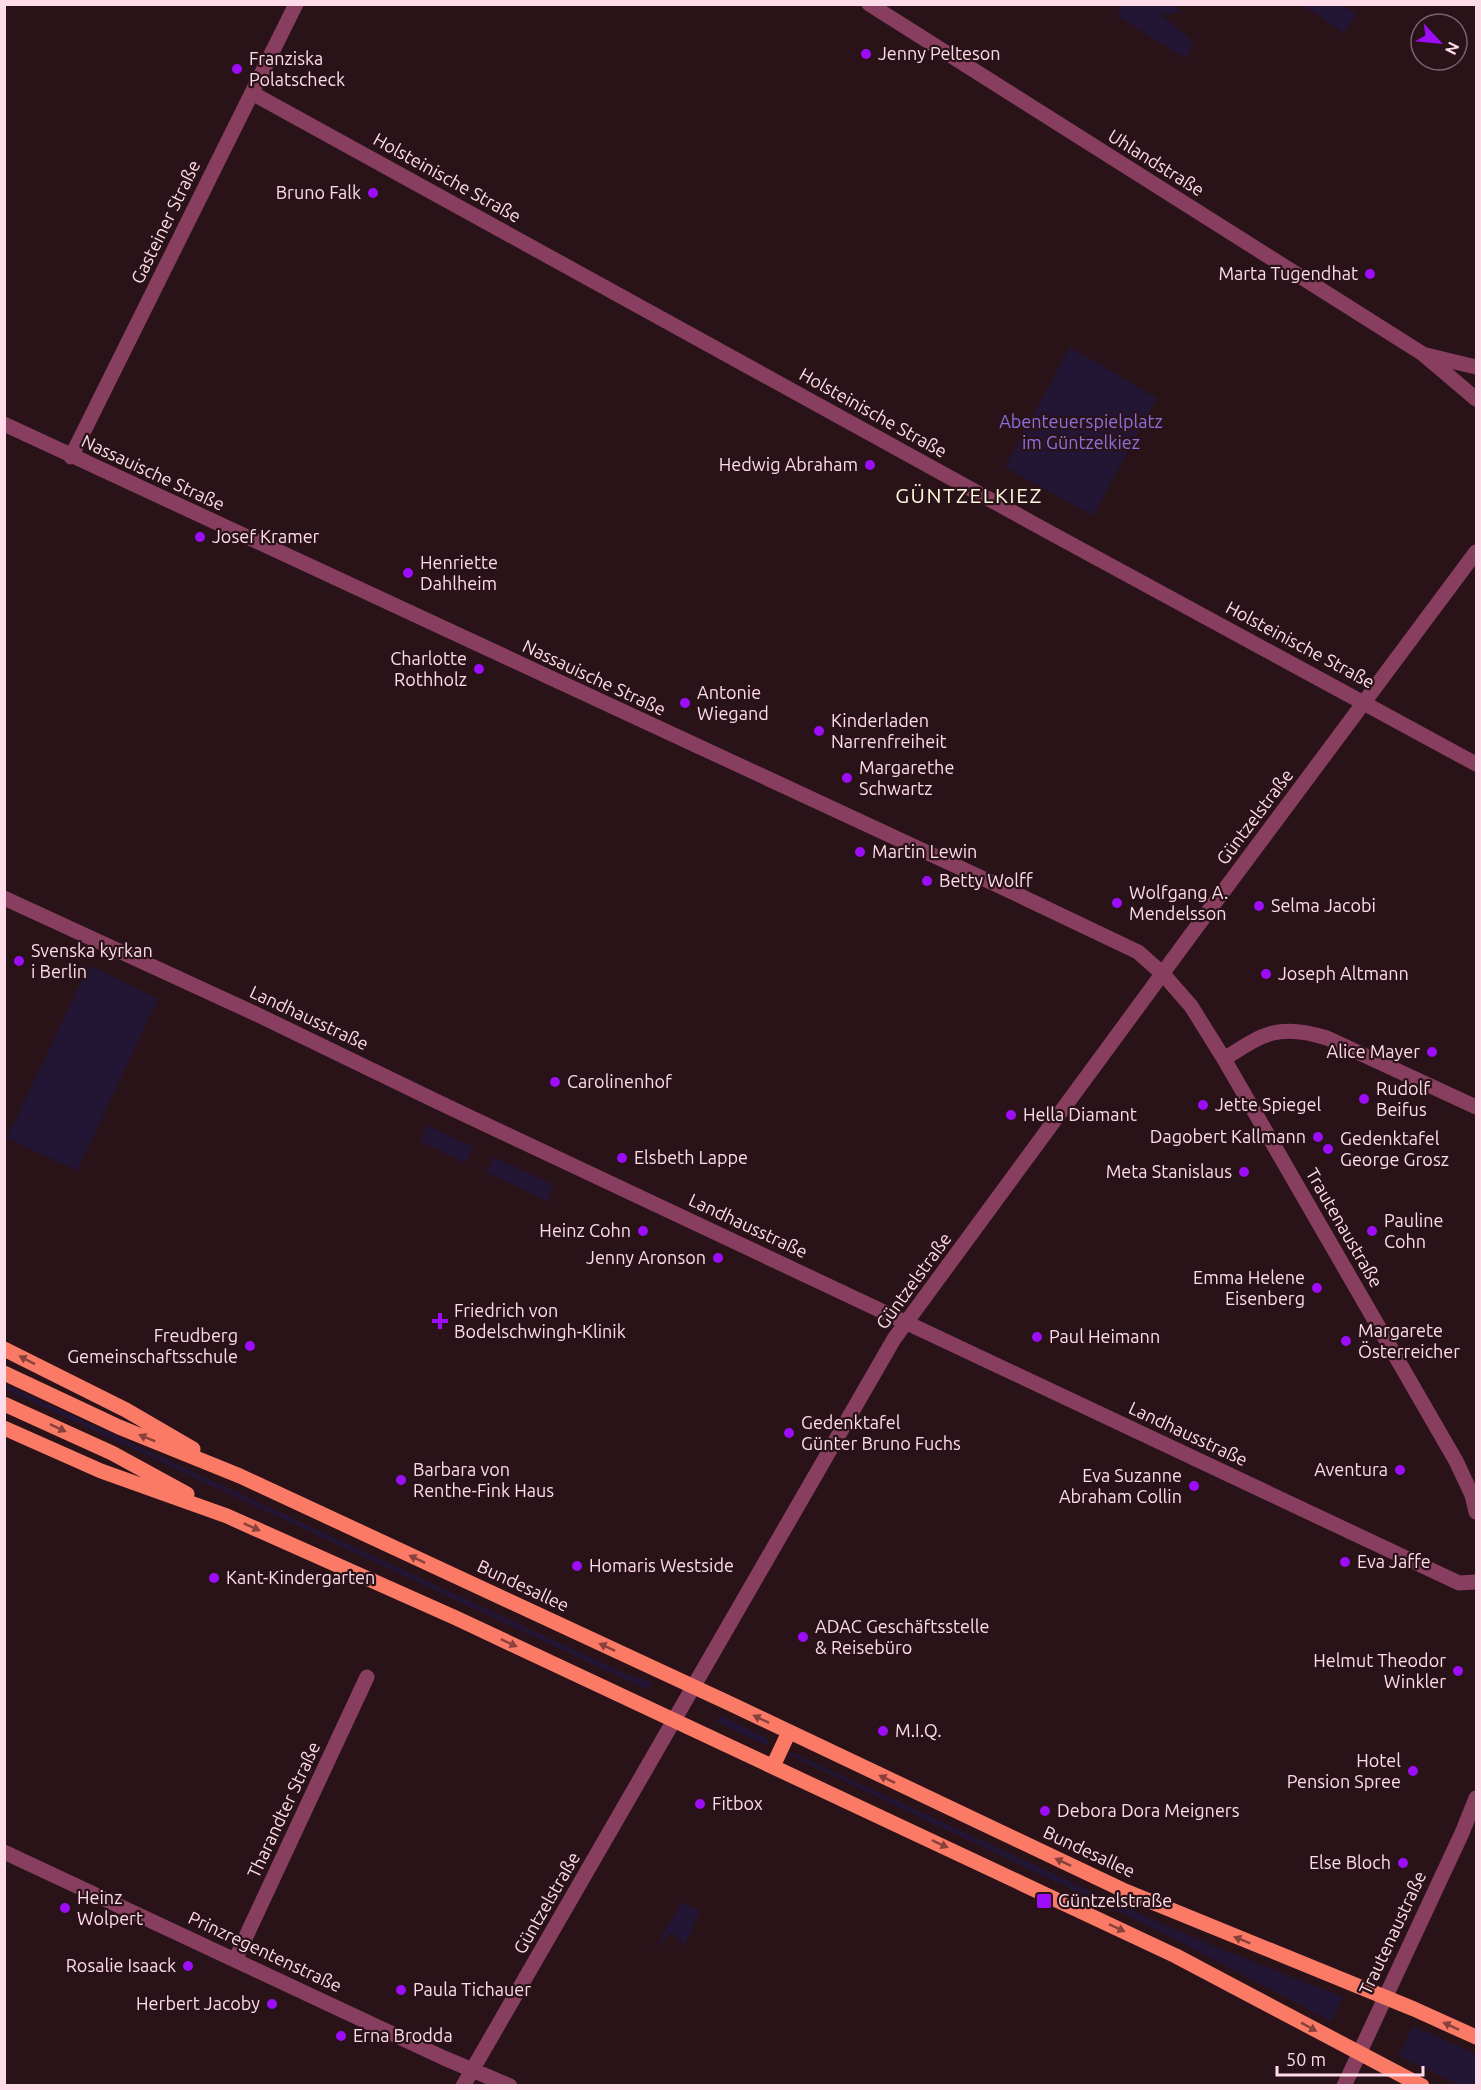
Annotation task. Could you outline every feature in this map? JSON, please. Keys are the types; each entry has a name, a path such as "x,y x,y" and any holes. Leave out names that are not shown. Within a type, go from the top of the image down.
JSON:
{"main road":[{"name":"Bundesallee","path":"4,1349 126,1410 240,1476"},
{"name":"Bundesallee","path":"4,1373 119,1427 240,1476 1125,1891 1385,1997 1476,2037"},
{"path":"4,1404 112,1454 227,1516 456,1618 1176,1956 1359,2054 1422,2085"},
{"path":"4,1428 101,1472 227,1516"},
{"path":"773,1766 789,1732"}],"street":[{"name":"Gasteiner Straße","path":"71,457 296,4"},
{"name":"Uhlandstraße","path":"869,4 1424,354 1476,399"},
{"name":"Holsteinische Straße","path":"252,93 1476,764"},
{"name":"Uhlandstraße","path":"1424,354 1476,367"},
{"name":"Nassauische Straße","path":"4,424 1128,946 1163,974"},
{"name":"Güntzelstraße","path":"463,2085 894,1340 1476,552"},
{"name":"Landhausstraße","path":"4,898 256,1014 1459,1583 1476,1582"},
{"name":"Trautenaustraße","path":"1163,974 1191,1006 1224,1059 1456,1461 1472,1495 1476,1512"},
{"path":"1224,1059 1258,1037 1280,1030 1306,1032 1327,1038 1476,1107"},
{"name":"Tharandter Straße","path":"235,1960 367,1677"},
{"name":"Trautenaustraße","path":"1344,2085 1462,1833 1476,1797"},
{"name":"Prinzregentenstraße","path":"4,1852 472,2070 510,2085"}],"green space":[{"path":"1124,5 1173,5 1183,11 1162,15 1194,43 1185,58 1117,16"},
{"path":"1303,5 1341,5 1357,14 1344,33"},
{"name":"Abenteuerspielplatz im Güntzelkiez","path":"1070,347 1157,398 1093,516 1005,467"},
{"path":"89,965 158,999 77,1171 7,1138"},
{"path":"427,1125 473,1147 465,1163 420,1141"},
{"path":"494,1157 554,1185 547,1201 486,1172"},
{"path":"5,1384 626,1674 652,1682 648,1690 5,1389"},
{"path":"721,1715 768,1739 769,1744 766,1745 716,1722"},
{"path":"791,1752 1156,1921 1343,1997 1331,2021 1153,1928 791,1756"},
{"path":"682,1902 700,1911 684,1946 672,1932 654,1950"},
{"path":"1413,2026 1476,2054 1476,2085 1459,2085 1398,2056"}],"place":[{"name":"Jenny Pelteson","path":"866,54"},
{"name":"Franziska Polatscheck","path":"237,69"},
{"name":"Bruno Falk","path":"373,193"},
{"name":"Marta Tugendhat","path":"1370,274"},
{"name":"Hedwig Abraham","path":"870,465"},
{"name":"Josef Kramer","path":"200,537"},
{"name":"Henriette Dahlheim","path":"408,573"},
{"name":"Charlotte Rothholz","path":"479,669"},
{"name":"Antonie Wiegand","path":"685,703"},
{"name":"Kinderladen Narrenfreiheit","path":"819,731"},
{"name":"Margarethe Schwartz","path":"847,778"},
{"name":"Martin Lewin","path":"860,852"},
{"name":"Betty Wolff","path":"927,881"},
{"name":"Wolfgang A. Mendelsson","path":"1117,903"},
{"name":"Selma Jacobi","path":"1259,906"},
{"name":"Svenska kyrkan i Berlin","path":"19,961"},
{"name":"Joseph Altmann","path":"1266,974"},
{"name":"Alice Mayer","path":"1432,1052"},
{"name":"Carolinenhof","path":"555,1082"},
{"name":"Rudolf Beifus","path":"1364,1099"},
{"name":"Jette Spiegel","path":"1203,1105"},
{"name":"Hella Diamant","path":"1011,1115"},
{"name":"Dagobert Kallmann","path":"1318,1137"},
{"name":"Gedenktafel George Grosz","path":"1328,1149"},
{"name":"Elsbeth Lappe","path":"622,1158"},
{"name":"Meta Stanislaus","path":"1244,1172"},
{"name":"Heinz Cohn","path":"643,1231"},
{"name":"Pauline Cohn","path":"1372,1231"},
{"name":"Jenny Aronson","path":"718,1258"},
{"name":"Emma Helene Eisenberg","path":"1317,1288"},
{"name":"Friedrich von Bodelschwingh-Klinik","path":"440,1321"},
{"name":"Paul Heimann","path":"1037,1337"},
{"name":"Margarete Österreicher","path":"1346,1341"},
{"name":"Freudberg Gemeinschaftsschule","path":"250,1346"},
{"name":"Gedenktafel Günter Bruno Fuchs","path":"789,1433"},
{"name":"Aventura","path":"1400,1470"},
{"name":"Barbara von Renthe-Fink Haus","path":"401,1480"},
{"name":"Eva Suzanne Abraham Collin","path":"1194,1486"},
{"name":"Eva Jaffe","path":"1345,1562"},
{"name":"Homaris Westside","path":"577,1566"},
{"name":"Kant-Kindergarten","path":"214,1578"},
{"name":"ADAC Geschäftsstelle & Reisebüro","path":"803,1637"},
{"name":"Helmut Theodor Winkler","path":"1458,1671"},
{"name":"M.I.Q.","path":"883,1731"},
{"name":"Hotel Pension Spree","path":"1413,1771"},
{"name":"Fitbox","path":"700,1804"},
{"name":"Debora Dora Meigners","path":"1045,1811"},
{"name":"Else Bloch","path":"1403,1863"},
{"name":"Güntzelstraße","path":"1044,1901"},
{"name":"Heinz Wolpert","path":"65,1908"},
{"name":"Rosalie Isaack","path":"188,1966"},
{"name":"Paula Tichauer","path":"401,1990"},
{"name":"Herbert Jacoby","path":"272,2004"},
{"name":"Erna Brodda","path":"341,2036"}],"district":[{"name":"GÜNTZELKIEZ","path":"969,496"}]}
